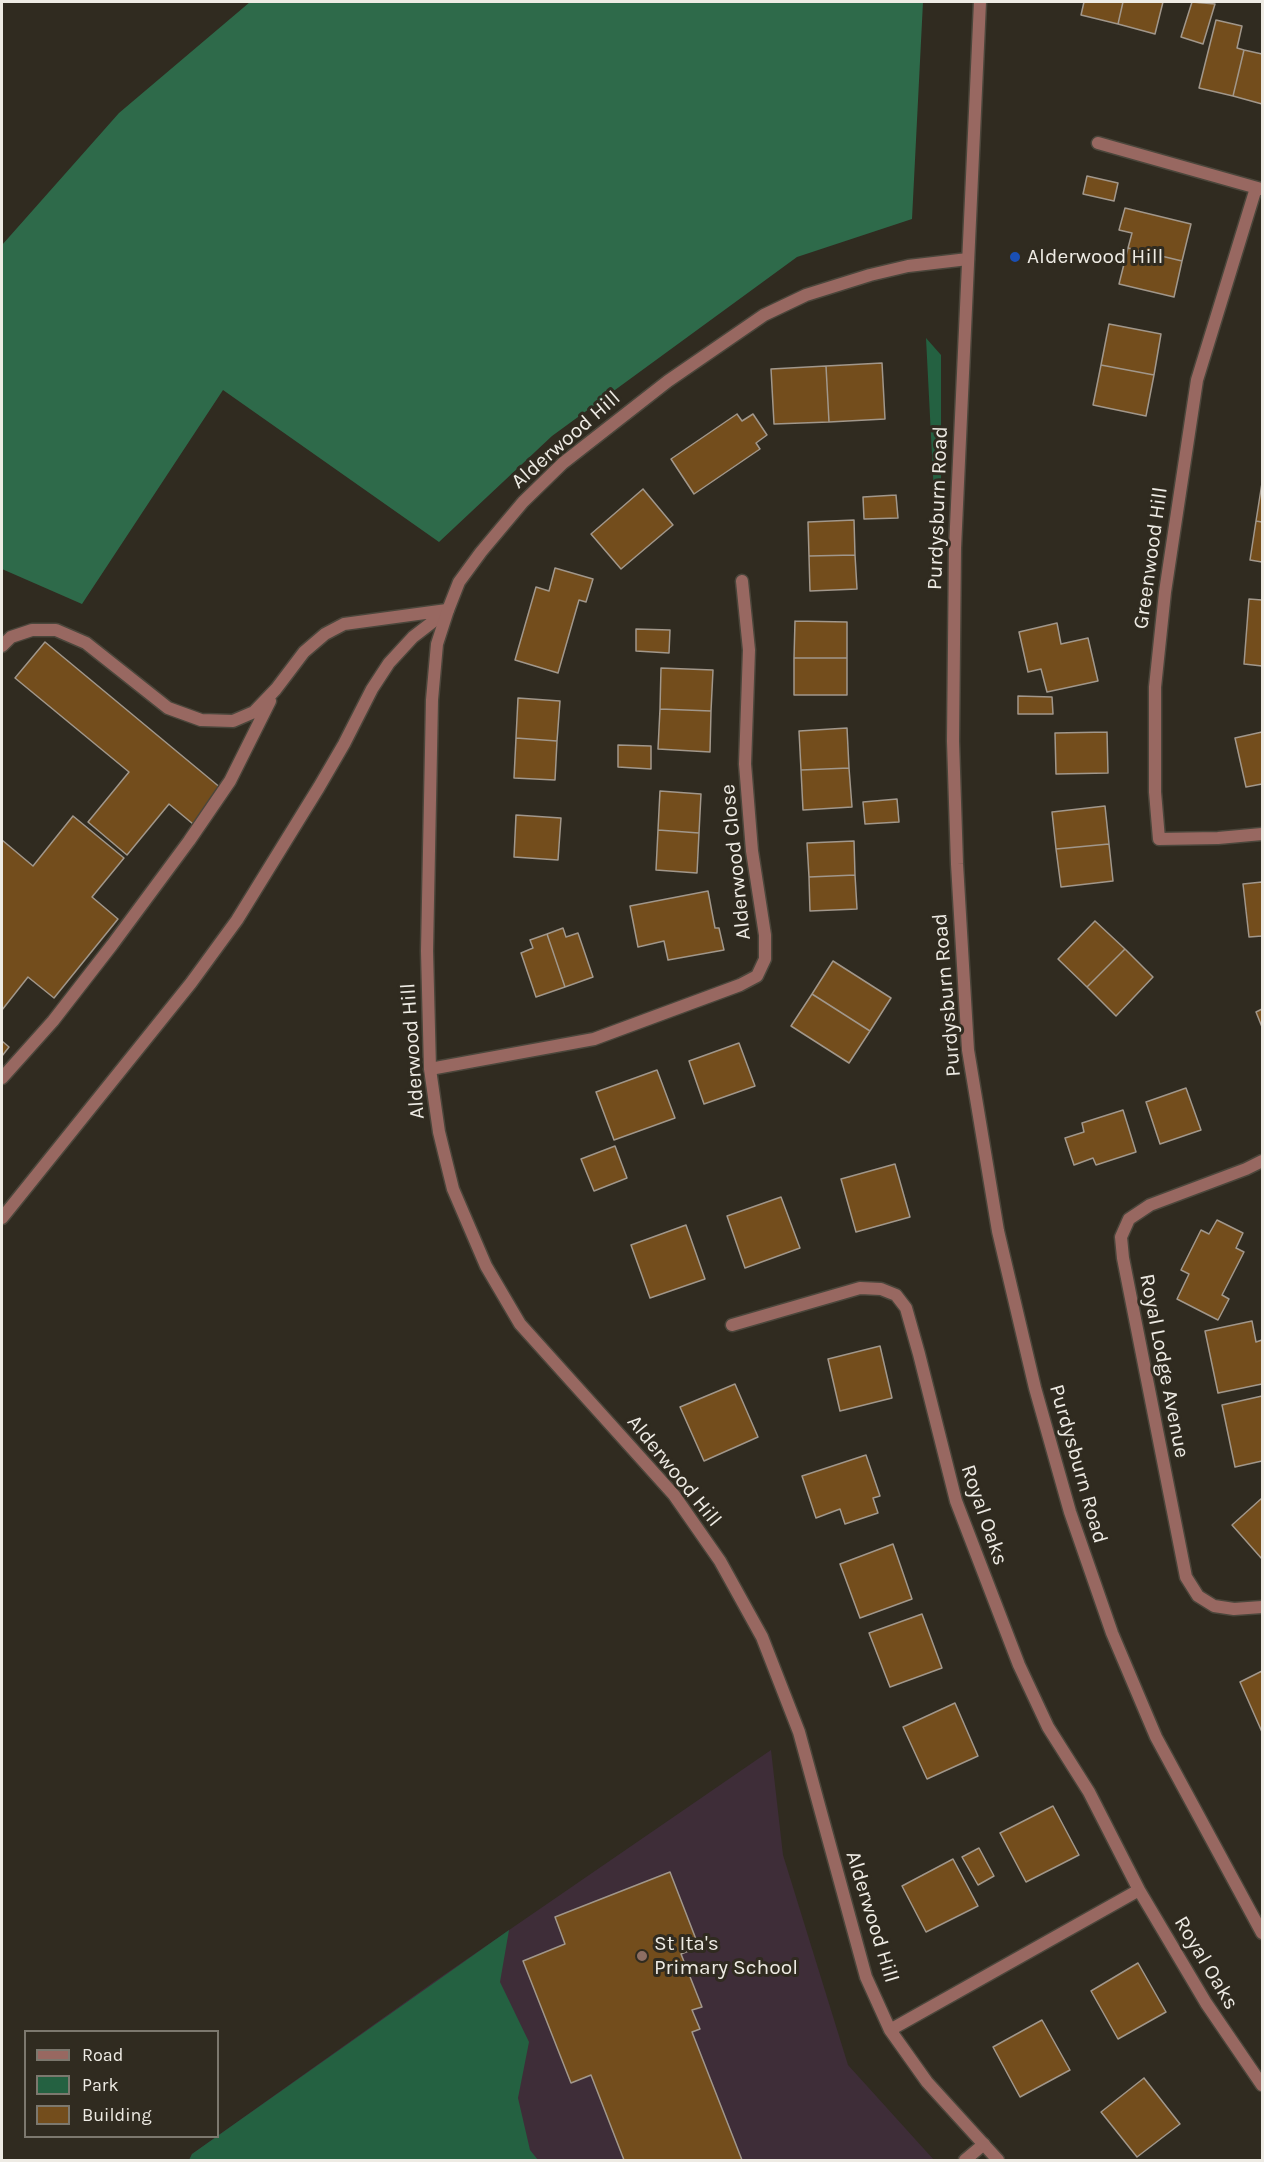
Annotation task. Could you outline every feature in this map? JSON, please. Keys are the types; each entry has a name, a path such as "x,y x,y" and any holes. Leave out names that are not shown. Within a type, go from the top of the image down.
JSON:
{"street":[{"name":"Purdysburn Road","path":"980,2 956,548 952,741 968,1050 998,1231 1035,1388 1070,1512 1112,1633 1156,1737 1263,1933"},
{"name":"Greenwood Hill","path":"1098,142 1259,189 1197,380 1163,602 1155,687 1155,792 1159,839 1218,838 1263,834"},
{"name":"Alderwood Hill","path":"968,259 908,266 870,275 806,295 764,315 668,381 563,463 523,502 481,552 459,582 437,644 432,700 427,951 429,1069 439,1132 453,1189 486,1266 520,1324 674,1495 720,1561 762,1637 799,1732 866,1977 890,2030 927,2082 998,2160"},
{"name":"Alderwood Close","path":"429,1069 594,1039 740,985 757,976 765,959 765,935 752,851 745,764 749,651 742,580"},
{"path":"2,646 11,637 32,630 56,630 86,643 168,708 201,720 233,721 254,712 276,689 304,652 325,634 344,624 448,610"},
{"path":"2,1218 191,983 237,920 319,787 372,689 389,663 413,637 448,610"},
{"path":"2,1078 53,1021 189,841 230,781 276,689"},
{"name":"Royal Lodge Avenue","path":"1263,1161 1150,1205 1129,1219 1121,1236 1125,1269 1186,1577 1198,1596 1214,1606 1234,1609 1263,1607"},
{"name":"Royal Oaks","path":"732,1325 860,1288 881,1289 896,1295 906,1308 956,1501 1019,1665 1048,1727 1089,1792 1138,1890 1206,2003 1263,2085"},
{"path":"890,2030 1138,1890"},
{"path":"965,2160 984,2144"}],"shaded area":[{"name":"St Ita's Primary School","path":"771,1750 783,1855 848,2065 934,2160 189,2160 192,2154 214,2138 219,2138 219,2135 432,1983"}],"green space":[{"path":"250,2 923,2 912,219 797,257 552,436 439,542 223,390 82,604 2,569 2,245 119,113"},
{"path":"926,338 941,355 941,504 934,495"},
{"path":"509,1930 500,1982 529,2042 518,2098 530,2150 538,2160 189,2160 192,2154 215,2138 219,2138 219,2135"}],"building":[{"path":"1084,2 1123,2 1118,24 1081,15"},
{"path":"1123,2 1163,2 1155,34 1118,24"},
{"path":"1192,2 1215,4 1203,44 1181,37"},
{"path":"1216,20 1242,26 1237,48 1244,50 1233,96 1199,88"},
{"path":"1244,50 1262,54 1262,104 1233,96"},
{"path":"1087,176 1118,183 1114,201 1083,194"},
{"path":"1125,208 1191,224 1182,261 1128,248 1132,233 1119,230"},
{"path":"1128,248 1182,261 1174,297 1119,284"},
{"path":"1109,324 1161,334 1154,375 1101,365"},
{"path":"882,363 885,419 829,422 826,366"},
{"path":"1101,365 1154,375 1146,416 1093,405"},
{"path":"826,366 829,422 774,424 771,369"},
{"path":"737,414 742,421 753,414 767,435 756,443 760,449 694,494 671,459"},
{"path":"1262,483 1262,522 1256,521"},
{"path":"643,489 673,525 621,569 591,534"},
{"path":"896,495 898,518 864,519 863,497"},
{"path":"854,520 855,555 809,556 808,522"},
{"path":"1256,521 1262,522 1262,562 1250,560"},
{"path":"855,555 857,589 810,591 809,556"},
{"path":"555,568 593,579 586,602 579,600 558,673 515,660 536,587 549,591"},
{"path":"1249,599 1262,600 1262,666 1244,664"},
{"path":"795,621 847,622 847,658 794,658"},
{"path":"1057,623 1061,644 1088,638 1098,681 1047,692 1041,669 1028,672 1019,632"},
{"path":"636,629 670,630 669,653 636,651"},
{"path":"45,642 222,789 193,824 169,804 127,855 88,822 129,772 15,678"},
{"path":"794,658 847,658 847,695 794,695"},
{"path":"661,668 713,670 711,711 660,709"},
{"path":"1018,696 1052,697 1053,714 1018,714"},
{"path":"518,698 560,701 557,741 516,738"},
{"path":"660,709 711,711 710,752 658,749"},
{"path":"847,728 849,768 801,770 799,731"},
{"path":"1107,732 1108,773 1056,774 1055,733"},
{"path":"1262,732 1262,784 1246,787 1235,738"},
{"path":"516,738 557,741 555,780 514,778"},
{"path":"618,745 651,746 651,769 618,767"},
{"path":"849,768 852,807 803,810 801,770"},
{"path":"660,791 701,794 699,833 658,830"},
{"path":"897,799 899,822 865,824 863,802"},
{"path":"1105,806 1109,844 1056,849 1052,812"},
{"path":"516,815 561,818 558,860 514,857"},
{"path":"73,816 124,858 92,897 118,919 54,998 28,977 2,1010 2,840 33,866"},
{"path":"658,830 699,833 697,873 656,870"},
{"path":"854,841 855,875 809,877 807,843"},
{"path":"1109,844 1113,881 1061,887 1056,849"},
{"path":"855,875 857,909 810,911 809,877"},
{"path":"1262,882 1262,936 1249,937 1243,884"},
{"path":"708,891 715,928 719,928 724,950 668,960 664,941 638,947 630,906"},
{"path":"1095,921 1125,949 1087,987 1058,959"},
{"path":"563,928 566,937 578,933 593,977 565,987 547,934"},
{"path":"547,934 565,987 536,997 521,953 533,948 530,940"},
{"path":"1125,949 1153,977 1116,1016 1087,987"},
{"path":"833,961 891,998 870,1031 812,994"},
{"path":"812,994 870,1031 849,1063 791,1026"},
{"path":"1262,1009 1262,1027 1256,1012"},
{"path":"2,1041 9,1047 2,1056"},
{"path":"739,1043 755,1086 704,1104 689,1061"},
{"path":"657,1070 675,1118 614,1140 596,1092"},
{"path":"1186,1088 1201,1130 1160,1144 1146,1102"},
{"path":"1123,1110 1136,1152 1096,1165 1093,1158 1074,1165 1065,1138 1084,1132 1082,1123"},
{"path":"615,1146 627,1178 594,1191 581,1159"},
{"path":"895,1164 910,1217 856,1232 841,1179"},
{"path":"781,1197 800,1248 745,1268 727,1216"},
{"path":"1217,1220 1243,1233 1236,1248 1244,1252 1222,1295 1229,1299 1218,1320 1177,1299 1189,1274 1181,1270 1201,1230 1209,1234"},
{"path":"686,1225 705,1279 650,1298 631,1245"},
{"path":"1252,1321 1256,1342 1262,1340 1262,1384 1218,1393 1205,1331"},
{"path":"880,1346 892,1398 840,1411 828,1359"},
{"path":"735,1384 758,1437 704,1461 680,1407"},
{"path":"1262,1396 1262,1461 1235,1467 1222,1405"},
{"path":"866,1455 880,1496 873,1498 878,1513 845,1524 840,1509 816,1518 802,1476"},
{"path":"1262,1498 1262,1559 1232,1525"},
{"path":"893,1544 912,1599 860,1618 840,1564"},
{"path":"922,1614 942,1668 890,1687 869,1633"},
{"path":"1262,1671 1262,1732 1240,1682"},
{"path":"955,1703 978,1756 927,1779 903,1727"},
{"path":"1053,1806 1079,1855 1026,1882 1000,1833"},
{"path":"979,1848 994,1876 978,1885 962,1857"},
{"path":"953,1859 978,1906 926,1932 902,1886"},
{"name":"St Ita's Primary School","path":"670,1872 699,1947 681,1954 702,2007 692,2010 700,2029 692,2032 742,2160 624,2160 591,2075 571,2083 523,1961 565,1944 555,1917"},
{"path":"1138,1963 1166,2012 1118,2039 1091,1991"},
{"path":"1042,2020 1070,2070 1020,2097 993,2047"},
{"path":"1144,2078 1180,2124 1137,2157 1101,2112"}],"place":[{"name":"Alderwood Hill","path":"1015,257"},
{"name":"St Ita's Primary School","path":"642,1956"}]}
